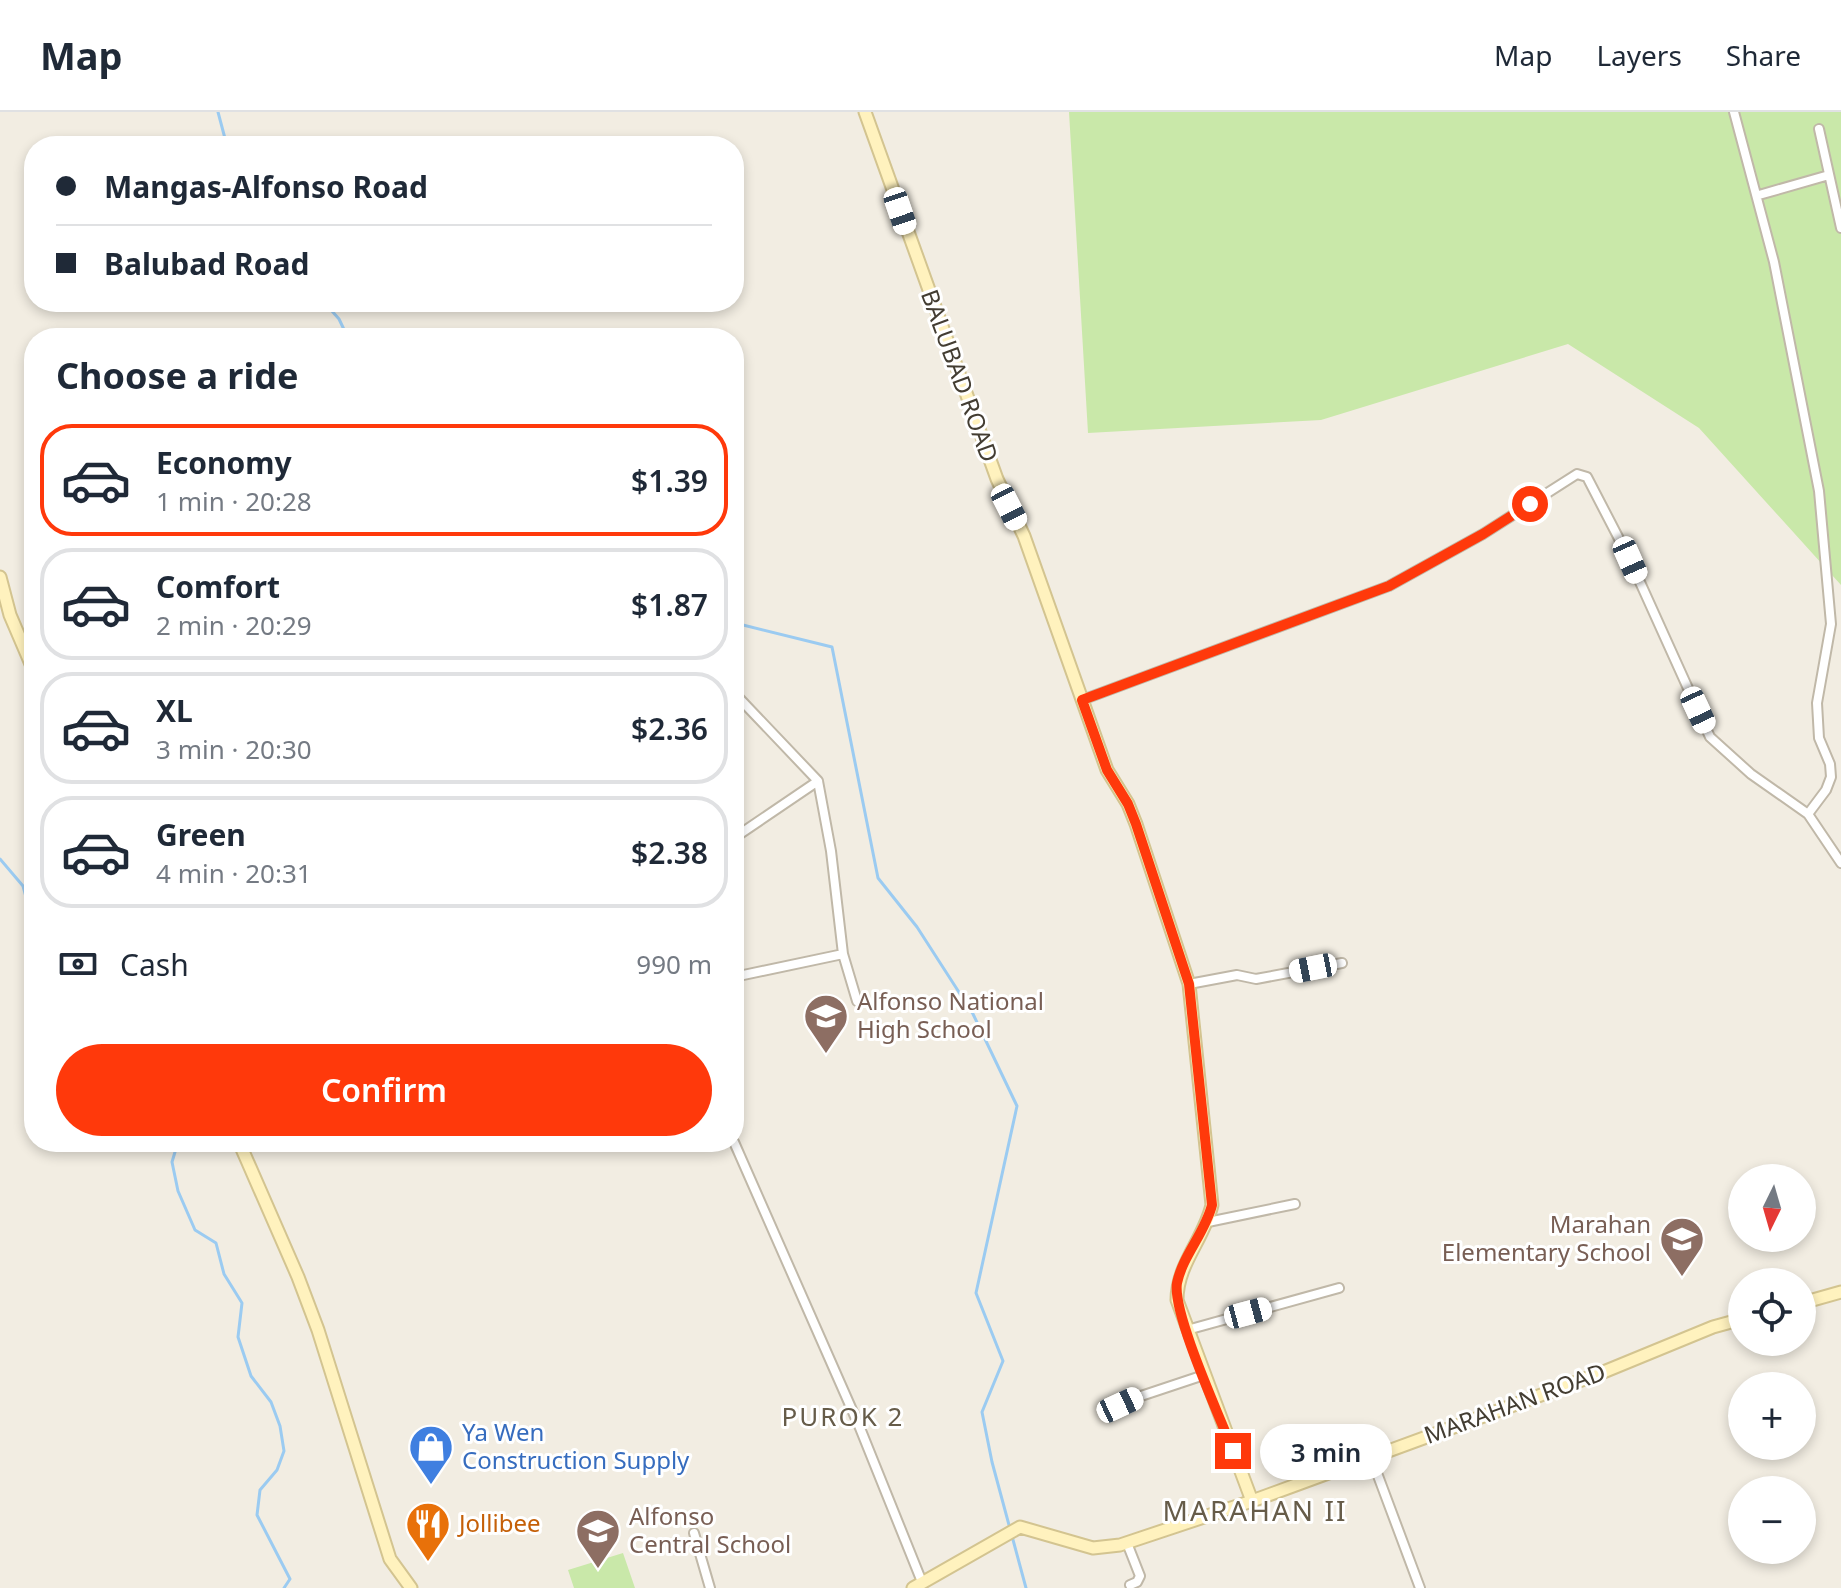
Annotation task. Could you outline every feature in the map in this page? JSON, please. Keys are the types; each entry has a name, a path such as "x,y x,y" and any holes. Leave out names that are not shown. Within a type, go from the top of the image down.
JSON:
{"main road":[{"name":"BALUBAD ROAD","path":"865,112 960,382 997,479 1024,536 1107,770 1128,804 1136,824 1189,984 1202,1133 1212,1185 1208,1222 1180,1271 1177,1286 1179,1309 1252,1501"},
{"path":"0,577 10,615 24,648"},
{"path":"243,1152 308,1302 379,1528 397,1571 411,1588"},
{"path":"1816,1299 1841,1292"},
{"name":"MARAHAN ROAD","path":"918,1585 1013,1530 1028,1527 1093,1548 1127,1543 1252,1501 1601,1373 1728,1323"}],"street":[{"path":"1734,112 1759,195 1819,491 1831,624 1817,703 1819,738 1830,764 1831,777 1826,790 1808,814"},
{"path":"1819,129 1841,228"},
{"path":"1759,195 1829,175"},
{"path":"1082,700 1389,586 1483,534 1577,474 1587,477 1630,560 1710,737 1751,774 1808,814 1841,863"},
{"path":"744,703 818,781 831,851 843,954 857,1001"},
{"path":"744,831 818,781"},
{"path":"744,975 843,954"},
{"path":"1189,984 1237,975 1256,979 1342,963"},
{"path":"738,1152 860,1428 918,1585"},
{"path":"1208,1222 1295,1204"},
{"path":"1187,1330 1339,1288"},
{"path":"1106,1414 1135,1398 1204,1375"},
{"path":"1371,1457 1420,1588"},
{"path":"694,1533 710,1588"},
{"path":"1127,1543 1140,1576 1137,1582 1130,1585"}],"green space":[{"path":"1069,112 1841,112 1841,585 1699,428 1568,344 1321,420 1088,433"},
{"path":"623,1553 635,1588 574,1588 568,1570"}],"waterway":[{"path":"218,112 224,136"},
{"path":"333,312 343,328"},
{"path":"744,625 832,647 878,878 917,927 973,1014 1017,1106 976,1293 1003,1361 982,1412 992,1462 1026,1588"},
{"path":"0,859 24,890"},
{"path":"175,1152 172,1162 178,1191 195,1230 216,1243 224,1274 242,1303 238,1337 251,1376 271,1402 280,1426 284,1451 277,1470 260,1490 257,1515 290,1579 284,1588"}],"place":[{"name":"Alfonso National High School","path":"826,1055"},
{"name":"Marahan Elementary School","path":"1682,1278"},
{"name":"Ya Wen Construction Supply","path":"431,1486"},
{"name":"Jollibee","path":"428,1563"},
{"name":"Alfonso Central School","path":"598,1570"}],"district":[{"name":"PUROK 2","path":"843,1417"},
{"name":"MARAHAN II","path":"1255,1511"}],"route":[{"path":"1233,1451 1177,1300 1180,1271 1208,1222 1212,1205 1212,1185 1202,1133 1189,984 1136,824 1128,804 1107,770 1082,700 1389,586 1530,504"}]}
